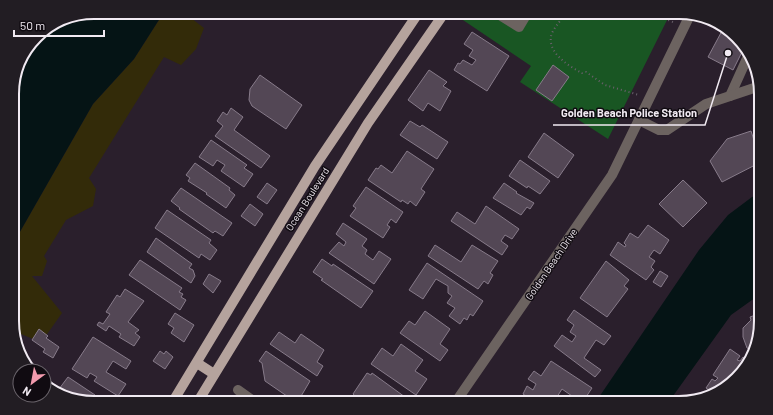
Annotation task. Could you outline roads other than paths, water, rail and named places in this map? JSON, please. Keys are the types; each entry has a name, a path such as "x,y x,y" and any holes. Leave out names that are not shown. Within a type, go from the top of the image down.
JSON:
{"main road":[{"name":"Ocean Boulevard","path":"176,396 315,166 414,19"},
{"name":"Ocean Boulevard","path":"201,396 368,123 440,19"},
{"path":"197,363 214,374"}],"street":[{"path":"506,19 519,27 524,19"},
{"name":"Golden Beach Drive","path":"460,396 612,176 688,20"},
{"path":"730,96 746,61"},
{"path":"639,120 658,130 667,130 706,104 753,88"},
{"path":"238,390 246,396"}],"place":[{"name":"Golden Beach Police Station","path":"728,53"}]}
